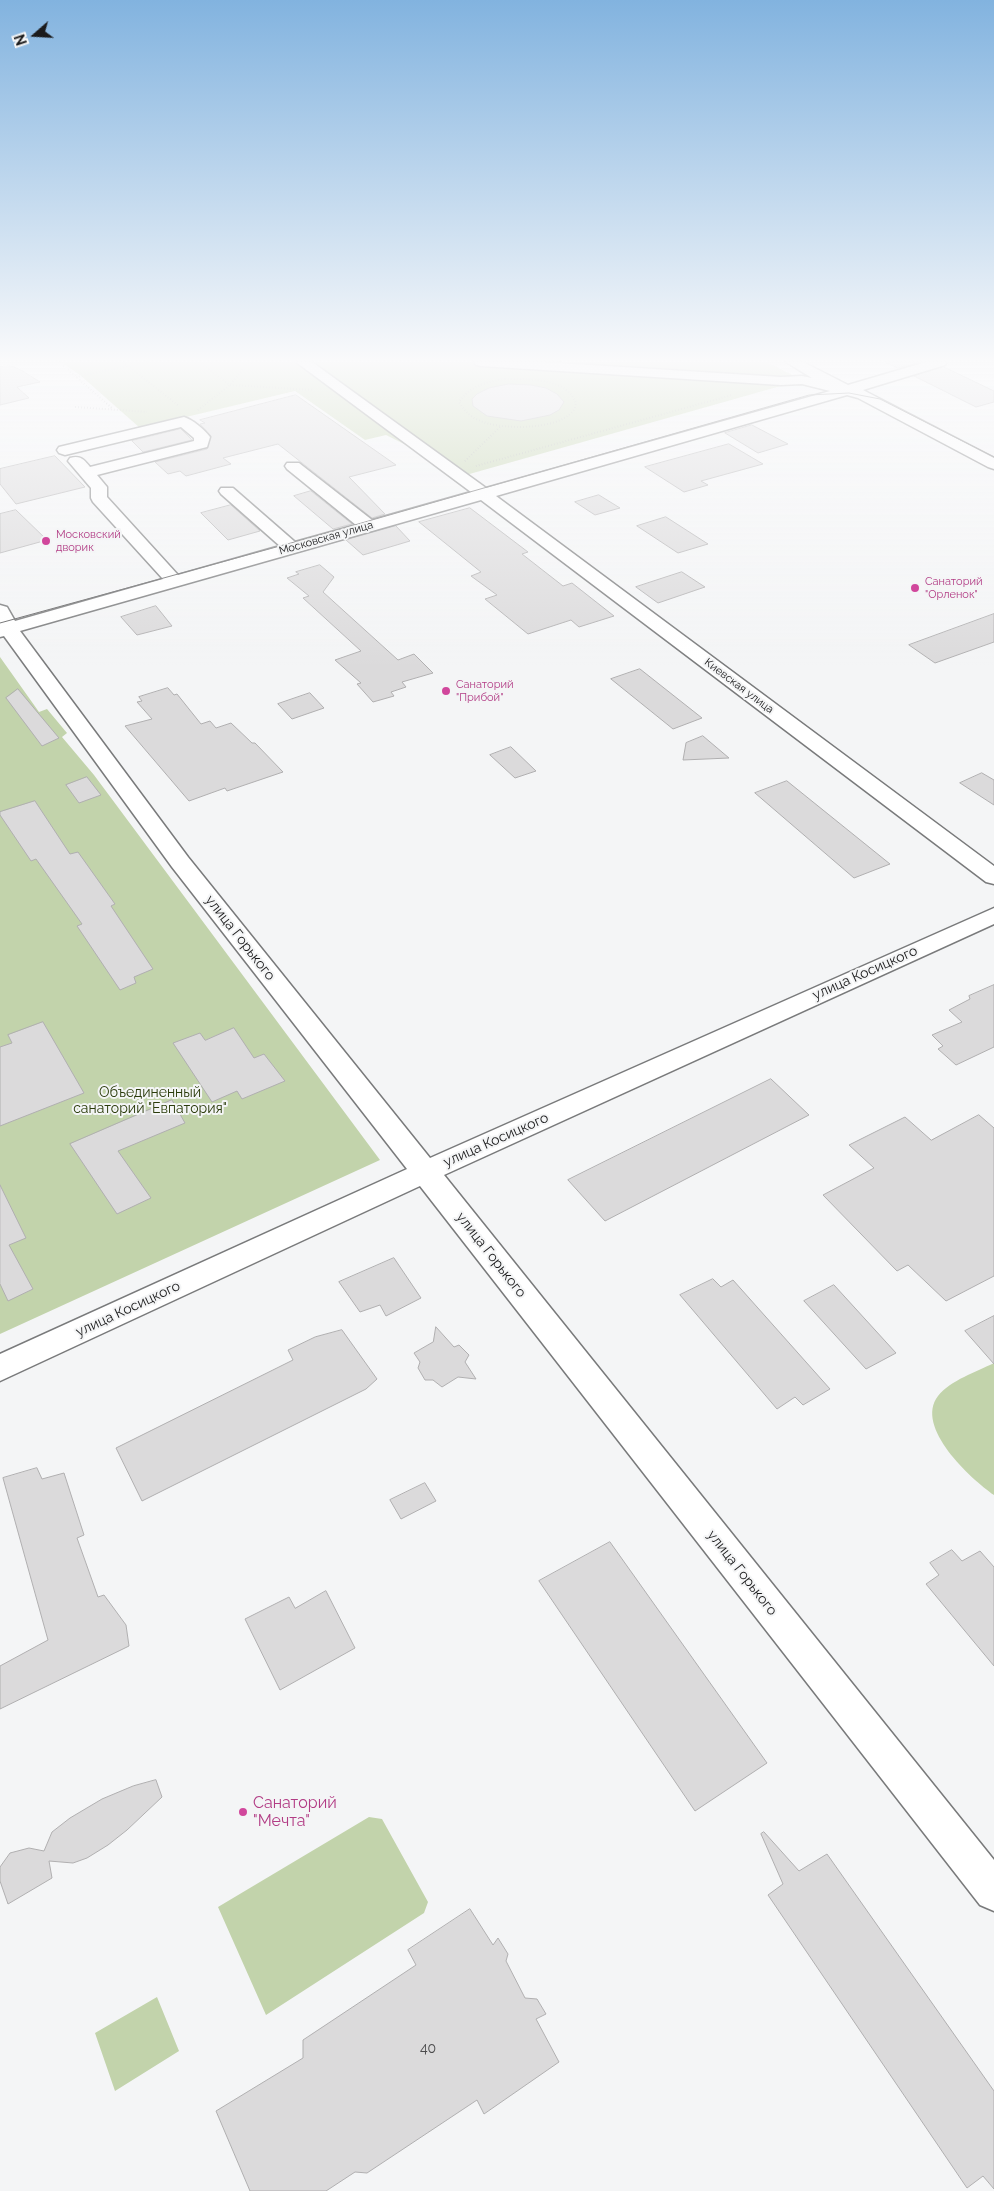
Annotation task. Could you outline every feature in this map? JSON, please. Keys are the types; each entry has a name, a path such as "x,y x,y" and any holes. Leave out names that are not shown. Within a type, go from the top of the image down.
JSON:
{"street":[{"path":"79,464 99,487 98,498 175,582"},
{"path":"87,473 121,464"},
{"name":"Киевская улица","path":"443,464 994,877"},
{"name":"Московская улица","path":"3,623 175,582 587,464"},
{"path":"293,466 368,526"},
{"path":"227,491 292,548"},
{"name":"улица Горького","path":"3,623 180,862 994,1891"},
{"name":"улица Косицкого","path":"0,1368 425,1172 994,915"}],"path":[{"path":"454,472 462,464"},
{"path":"454,472 482,464"}],"green space":[{"path":"444,464 504,464 466,475"},
{"name":"Объединенный санаторий \"Евпатория\"","path":"0,657 39,712 47,709 67,733 62,737 94,775 380,1160 0,1334"},
{"path":"994,1363 994,1495 972,1477 948,1451 939,1437 933,1422 933,1408 943,1390 964,1377"},
{"path":"369,1817 382,1819 428,1902 424,1913 266,2015 218,1907"},
{"path":"157,1997 179,2051 115,2091 95,2033"}],"building":[{"path":"20,464 63,464 85,487 16,504 0,484 0,469"},
{"path":"157,464 230,464 186,476 180,471 168,474"},
{"path":"304,464 396,465 349,477 385,514 372,518"},
{"path":"655,464 762,464 701,481 708,485 684,492 645,467"},
{"path":"311,491 352,524 333,529 294,496"},
{"path":"599,495 620,508 595,515 575,502"},
{"path":"231,505 260,531 228,540 201,513"},
{"path":"470,508 528,552 522,554 563,586 572,583 614,616 579,627 571,620 528,634 485,599 497,595 471,576 481,572 419,522"},
{"path":"16,510 47,540 0,553 0,514"},
{"path":"666,517 708,544 678,553 637,526"},
{"path":"396,526 410,541 363,555 346,540"},
{"path":"320,565 334,577 323,592 398,660 414,654 433,673 402,682 406,687 391,692 394,696 373,702 357,684 361,683 335,660 361,651 303,598 309,596 287,578 299,574 296,572"},
{"path":"682,572 705,587 658,603 636,587"},
{"path":"156,606 172,626 137,635 121,617"},
{"path":"994,614 994,642 935,663 909,645"},
{"path":"640,669 702,718 673,729 611,679"},
{"path":"168,688 174,695 177,694 201,724 210,721 216,728 231,723 252,743 255,743 283,772 227,791 225,788 189,801 125,726 152,719 137,702 142,701 139,697"},
{"path":"18,689 59,738 42,746 6,698"},
{"path":"310,693 324,708 292,719 278,704"},
{"path":"703,736 729,758 683,760 686,743"},
{"path":"511,747 536,771 515,778 490,755"},
{"path":"982,773 994,780 994,805 960,783"},
{"path":"87,777 101,795 79,803 66,785"},
{"path":"787,781 890,864 854,878 755,793"},
{"path":"35,801 70,854 78,852 115,904 111,906 153,969 134,977 136,983 120,990 77,926 82,924 36,859 31,861 0,815 0,812"},
{"path":"994,985 994,1047 956,1065 938,1049 943,1046 932,1035 962,1022 949,1010 970,999 969,996"},
{"path":"43,1022 84,1093 0,1126 0,1047 12,1043 8,1035"},
{"path":"234,1028 254,1058 264,1054 285,1081 242,1099 237,1091 212,1102 173,1043 200,1033 205,1040"},
{"path":"771,1079 809,1115 605,1221 568,1180"},
{"path":"172,1100 185,1123 118,1151 151,1198 117,1214 70,1144"},
{"path":"979,1115 994,1128 994,1276 946,1301 908,1265 897,1271 823,1195 874,1168 849,1145 905,1117 931,1140"},
{"path":"0,1185 26,1238 9,1245 33,1289 8,1301 0,1284"},
{"path":"394,1258 421,1298 386,1316 380,1305 360,1312 339,1282"},
{"path":"713,1279 721,1287 733,1280 830,1389 803,1405 795,1397 777,1409 680,1295"},
{"path":"834,1285 896,1353 866,1369 804,1301"},
{"path":"994,1316 994,1364 965,1331"},
{"path":"436,1327 454,1347 459,1345 469,1355 465,1362 476,1379 458,1377 442,1387 433,1380 425,1380 418,1368 420,1362 414,1353 433,1342"},
{"path":"342,1330 377,1379 366,1389 142,1501 116,1448 293,1360 288,1350 315,1337"},
{"path":"37,1468 42,1479 64,1473 84,1535 77,1538 98,1597 104,1595 126,1625 129,1646 0,1709 0,1666 48,1640 3,1478"},
{"path":"425,1483 436,1501 401,1519 390,1500"},
{"path":"610,1542 767,1763 695,1811 539,1581"},
{"path":"952,1550 962,1561 980,1551 994,1567 994,1666 926,1584 939,1575 930,1563"},
{"path":"326,1591 355,1648 280,1690 245,1619 289,1597 295,1608"},
{"path":"156,1780 162,1797 127,1830 87,1858 73,1863 49,1861 52,1878 8,1904 0,1881 0,1867 10,1853 29,1848 44,1851 52,1832 70,1818 102,1799 133,1786"},
{"path":"764,1832 799,1871 827,1854 994,2091 994,2189 983,2176 967,2188 768,1895 783,1884 761,1834"},
{"path":"470,1909 493,1945 498,1938 508,1954 506,1961 525,1998 537,1999 546,2014 536,2019 559,2062 484,2114 477,2100 367,2173 355,2172 326,2191 250,2191 216,2111 303,2058 303,2040 416,1965 408,1950"}],"tram line":[{"path":"0,623 567,464"}],"place":[{"name":"Московский дворик","path":"46,541"},
{"name":"Санаторий \"Орленок\"","path":"915,588"},
{"name":"Санаторий \"Прибой\"","path":"446,691"},
{"name":"Санаторий \"Мечта\"","path":"243,1812"}]}
